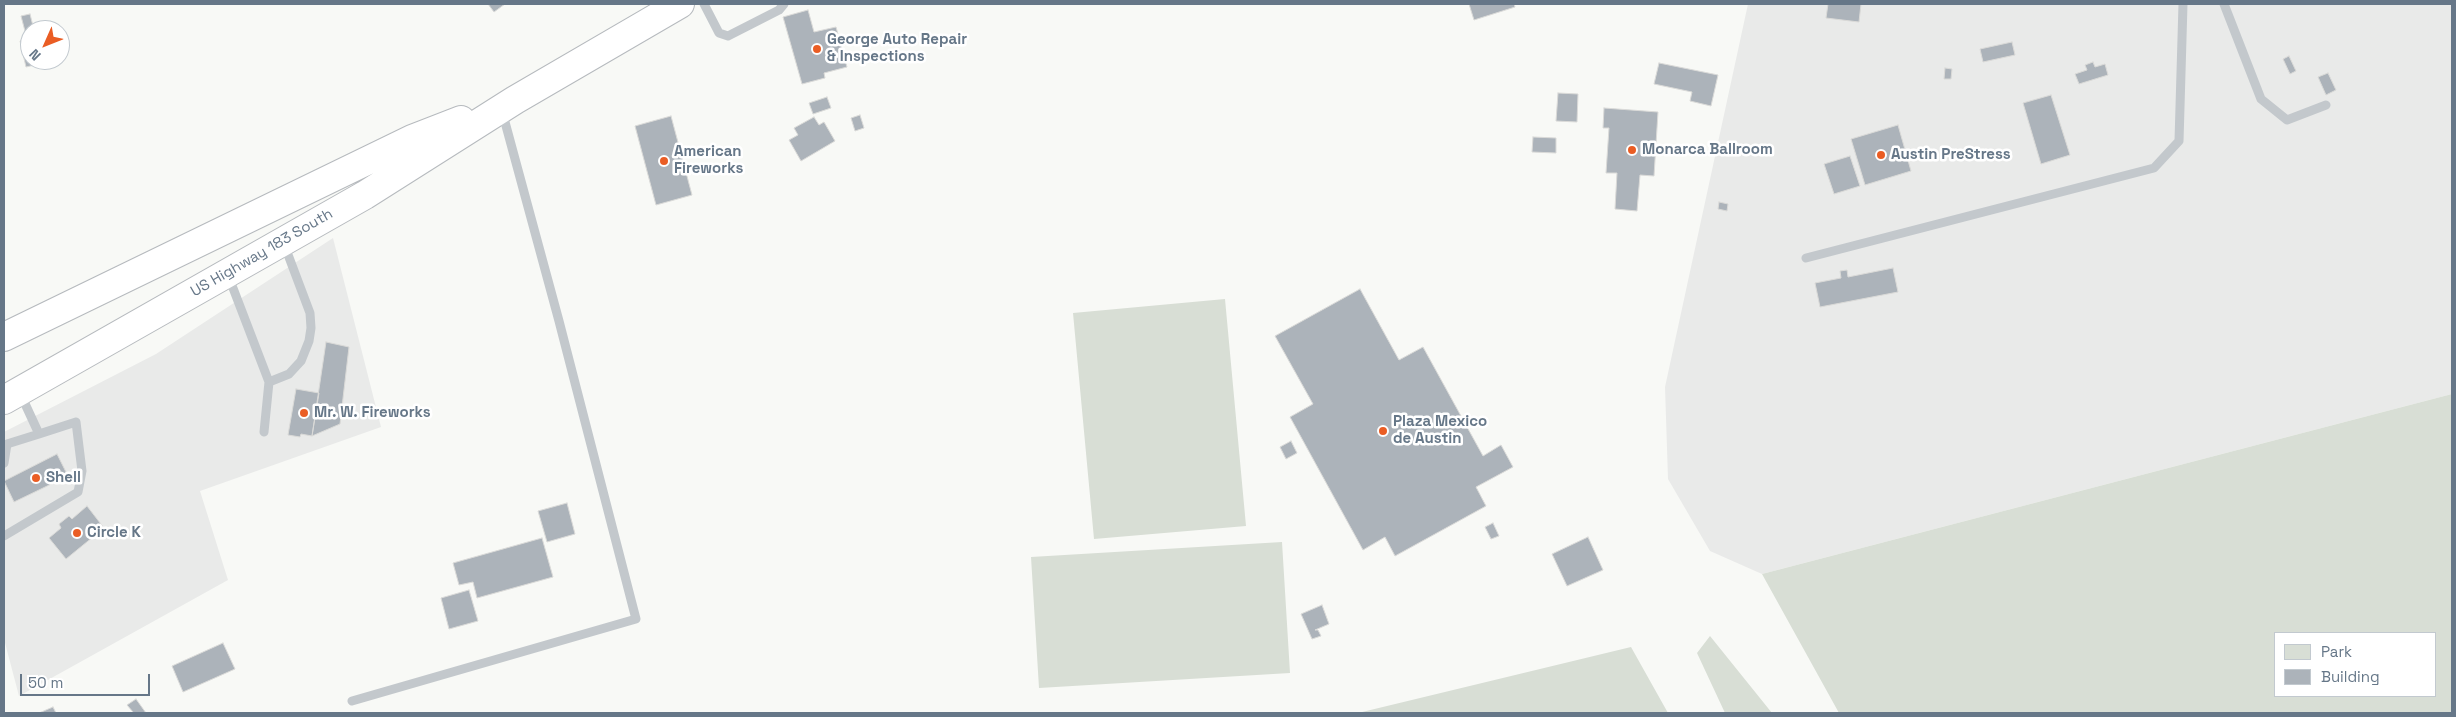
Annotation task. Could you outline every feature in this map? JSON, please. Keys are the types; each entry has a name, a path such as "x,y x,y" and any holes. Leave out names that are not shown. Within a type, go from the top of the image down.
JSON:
{"highway":[{"name":"US Highway 183 South","path":"11,395 366,194 508,104 680,4"},
{"name":"US Highway 183 South","path":"4,337 412,139 508,104"},
{"path":"4,324 34,324"}],"lane":[{"path":"704,4 719,33 728,36 779,10 784,4"},
{"path":"1806,258 2154,168 2179,141 2183,4"},
{"path":"2224,4 2261,99 2287,120 2326,105"},
{"path":"352,701 636,619 559,321 508,104"},
{"path":"269,382 288,374 301,361 309,341 311,328 310,313 283,242"},
{"path":"227,273 269,382 264,432"},
{"path":"11,395 39,434"},
{"path":"4,463 7,444 76,422 82,471 78,492 4,536"}],"shaded area":[{"name":"Austin PreStress","path":"1748,4 2452,4 2452,394 1762,574 1710,551 1668,479 1665,387"},
{"path":"333,238 381,427 200,491 228,580 19,696 4,639 4,432 156,354"}],"green space":[{"path":"1225,299 1246,526 1094,539 1073,313"},
{"path":"2452,394 2452,713 1839,713 1762,574"},
{"path":"1282,542 1290,673 1039,688 1031,557"},
{"path":"1710,636 1772,713 1725,713 1697,653"},
{"path":"1631,647 1668,713 1358,713"}],"building":[{"path":"488,4 505,4 494,12"},
{"path":"1469,4 1514,4 1515,7 1474,20"},
{"path":"1828,4 1861,4 1859,22 1826,18"},
{"name":"George Auto Repair & Inspections","path":"808,10 814,32 836,27 847,67 824,73 825,78 802,84 783,17"},
{"path":"30,14 32,20 22,20 21,16"},
{"path":"2012,42 2015,55 1983,62 1980,49"},
{"path":"2289,56 2296,71 2290,74 2283,59"},
{"path":"2093,62 2095,67 2105,64 2108,75 2079,84 2075,74 2087,70 2085,65"},
{"path":"1659,63 1718,75 1711,106 1690,101 1692,92 1654,84"},
{"path":"1945,68 1952,69 1951,79 1944,79"},
{"path":"2328,73 2336,90 2326,95 2318,77"},
{"path":"1558,93 1578,94 1577,122 1556,121"},
{"path":"2051,95 2070,155 2041,164 2023,103"},
{"path":"827,97 831,108 813,114 809,103"},
{"name":"Monarca Ballroom","path":"1604,108 1658,112 1654,176 1640,175 1637,211 1615,209 1617,173 1606,173 1609,128 1603,128"},
{"path":"860,115 864,128 855,131 851,118"},
{"name":"American Fireworks","path":"671,116 692,195 656,205 635,126"},
{"path":"814,117 819,125 824,122 835,141 801,161 789,140 798,135 794,128"},
{"name":"Austin PreStress","path":"1898,125 1911,171 1865,185 1851,139"},
{"path":"1533,137 1556,138 1556,153 1532,152"},
{"path":"1850,156 1860,186 1834,194 1824,164"},
{"path":"1719,202 1728,204 1727,211 1718,209"},
{"path":"1893,268 1898,292 1820,307 1815,283 1841,278 1840,271 1847,270 1848,277"},
{"name":"Plaza Mexico de Austin","path":"1360,289 1399,360 1423,347 1483,456 1501,445 1513,467 1476,487 1486,506 1395,556 1385,537 1363,550 1290,417 1313,404 1275,336"},
{"path":"326,342 349,347 340,424 312,436"},
{"name":"Mr. W. Fireworks","path":"296,389 319,393 312,436 301,434 300,437 288,435"},
{"path":"1291,441 1297,453 1286,459 1280,447"},
{"name":"Shell","path":"57,454 68,476 14,502 4,481"},
{"path":"567,503 575,534 547,542 538,511"},
{"name":"Circle K","path":"87,506 104,528 66,559 49,538 61,528 59,524 69,516 72,519"},
{"path":"1493,523 1499,536 1491,539 1485,527"},
{"path":"1588,537 1603,570 1567,586 1552,554"},
{"path":"542,538 553,577 477,598 473,582 459,585 453,563"},
{"path":"469,590 478,621 449,629 441,598"},
{"path":"1322,605 1329,624 1315,630 1318,630 1321,636 1312,639 1301,614"},
{"path":"223,643 235,669 183,692 172,666"},
{"path":"136,699 146,713 131,713 133,712 127,705"},
{"path":"53,707 56,713 39,713"}],"place":[{"name":"George Auto Repair & Inspections","path":"817,49"},
{"name":"Monarca Ballroom","path":"1632,150"},
{"name":"Austin PreStress","path":"1881,155"},
{"name":"American Fireworks","path":"664,161"},
{"name":"Mr. W. Fireworks","path":"304,413"},
{"name":"Plaza Mexico de Austin","path":"1383,431"},
{"name":"Shell","path":"36,478"},
{"name":"Circle K","path":"77,533"}]}
